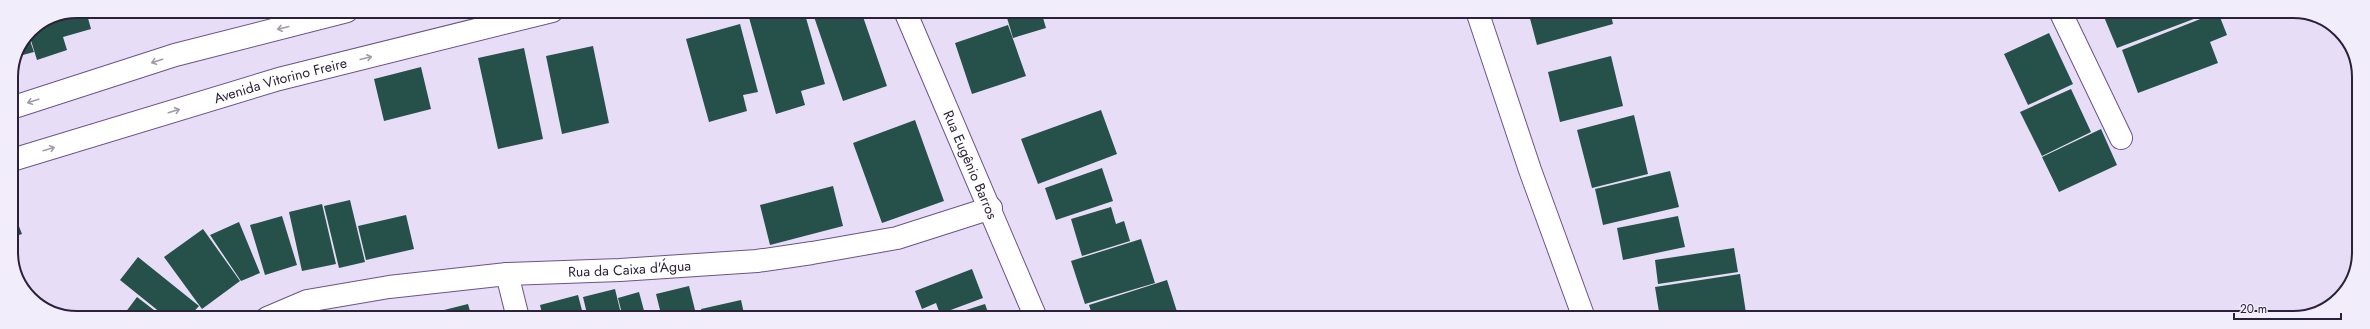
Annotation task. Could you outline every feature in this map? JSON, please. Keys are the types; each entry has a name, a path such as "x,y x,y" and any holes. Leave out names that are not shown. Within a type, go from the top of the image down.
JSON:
{"street":[{"path":"18,106 175,55 320,18"},
{"name":"Avenida Vitorino Freire","path":"18,158 279,80 524,18"},
{"name":"Rua Eugênio Barros","path":"908,18 991,208 1033,311"},
{"path":"1479,18 1530,170 1581,311"},
{"path":"2063,18 2121,138"},
{"name":"Rua da Caixa d'Água","path":"284,311 308,301 389,287 507,274 620,270 773,259 897,238 991,208"},
{"path":"507,274 516,311"}],"building":[{"path":"88,18 91,29 63,37 67,50 37,60 31,40 35,35 54,22 65,19"},
{"path":"749,18 806,18 825,84 801,91 805,105 776,114"},
{"path":"814,18 863,18 887,86 843,101"},
{"path":"1007,18 1043,18 1046,28 1013,38"},
{"path":"1530,18 1612,18 1613,24 1537,45"},
{"path":"2104,18 2196,18 2117,48"},
{"path":"2203,18 2220,18 2227,35 2210,42 2218,63 2138,93 2122,50"},
{"path":"740,24 758,92 743,95 747,111 709,122 686,39"},
{"path":"1008,25 1026,76 972,94 955,43"},
{"path":"2049,33 2073,84 2028,105 2004,54"},
{"path":"30,41 34,52 22,55"},
{"path":"593,46 609,123 562,134 546,56"},
{"path":"524,48 543,139 498,149 478,58"},
{"path":"1611,56 1623,106 1560,122 1548,72"},
{"path":"421,67 431,109 384,121 374,79"},
{"path":"2071,89 2091,132 2042,156 2020,112"},
{"path":"1101,110 1117,154 1038,184 1021,139"},
{"path":"1634,115 1648,174 1592,188 1577,130"},
{"path":"915,120 944,201 882,223 853,143"},
{"path":"2101,129 2117,165 2059,192 2042,157"},
{"path":"1102,168 1113,201 1056,220 1045,188"},
{"path":"1670,171 1679,207 1603,225 1595,189"},
{"path":"833,186 843,226 770,245 760,205"},
{"path":"350,200 365,262 339,268 324,206"},
{"path":"322,204 336,264 302,271 289,212"},
{"path":"1111,207 1116,224 1124,221 1130,241 1082,256 1071,219"},
{"path":"406,215 414,249 366,260 358,226"},
{"path":"282,216 297,265 265,275 250,225"},
{"path":"1678,216 1685,247 1623,260 1617,228"},
{"path":"239,222 260,273 241,281 210,235"},
{"path":"18,224 22,234 18,235"},
{"path":"203,229 240,281 202,309 164,257"},
{"path":"1141,239 1155,283 1085,304 1071,261"},
{"path":"1734,248 1738,272 1658,284 1655,260"},
{"path":"138,257 199,306 194,311 159,311 120,280"},
{"path":"972,269 983,298 948,311 939,311 936,303 922,309 915,291"},
{"path":"1740,274 1746,311 1659,311 1655,287"},
{"path":"1167,280 1177,311 1091,311 1089,305"},
{"path":"689,286 695,311 660,311 656,294"},
{"path":"615,289 620,311 586,311 583,297"},
{"path":"639,292 644,311 621,311 618,298"},
{"path":"578,295 582,311 541,311 540,305"},
{"path":"137,297 155,311 126,311"},
{"path":"741,300 743,311 701,311 701,309"},
{"path":"468,304 470,311 440,311"},
{"path":"985,304 988,311 963,311"}]}
